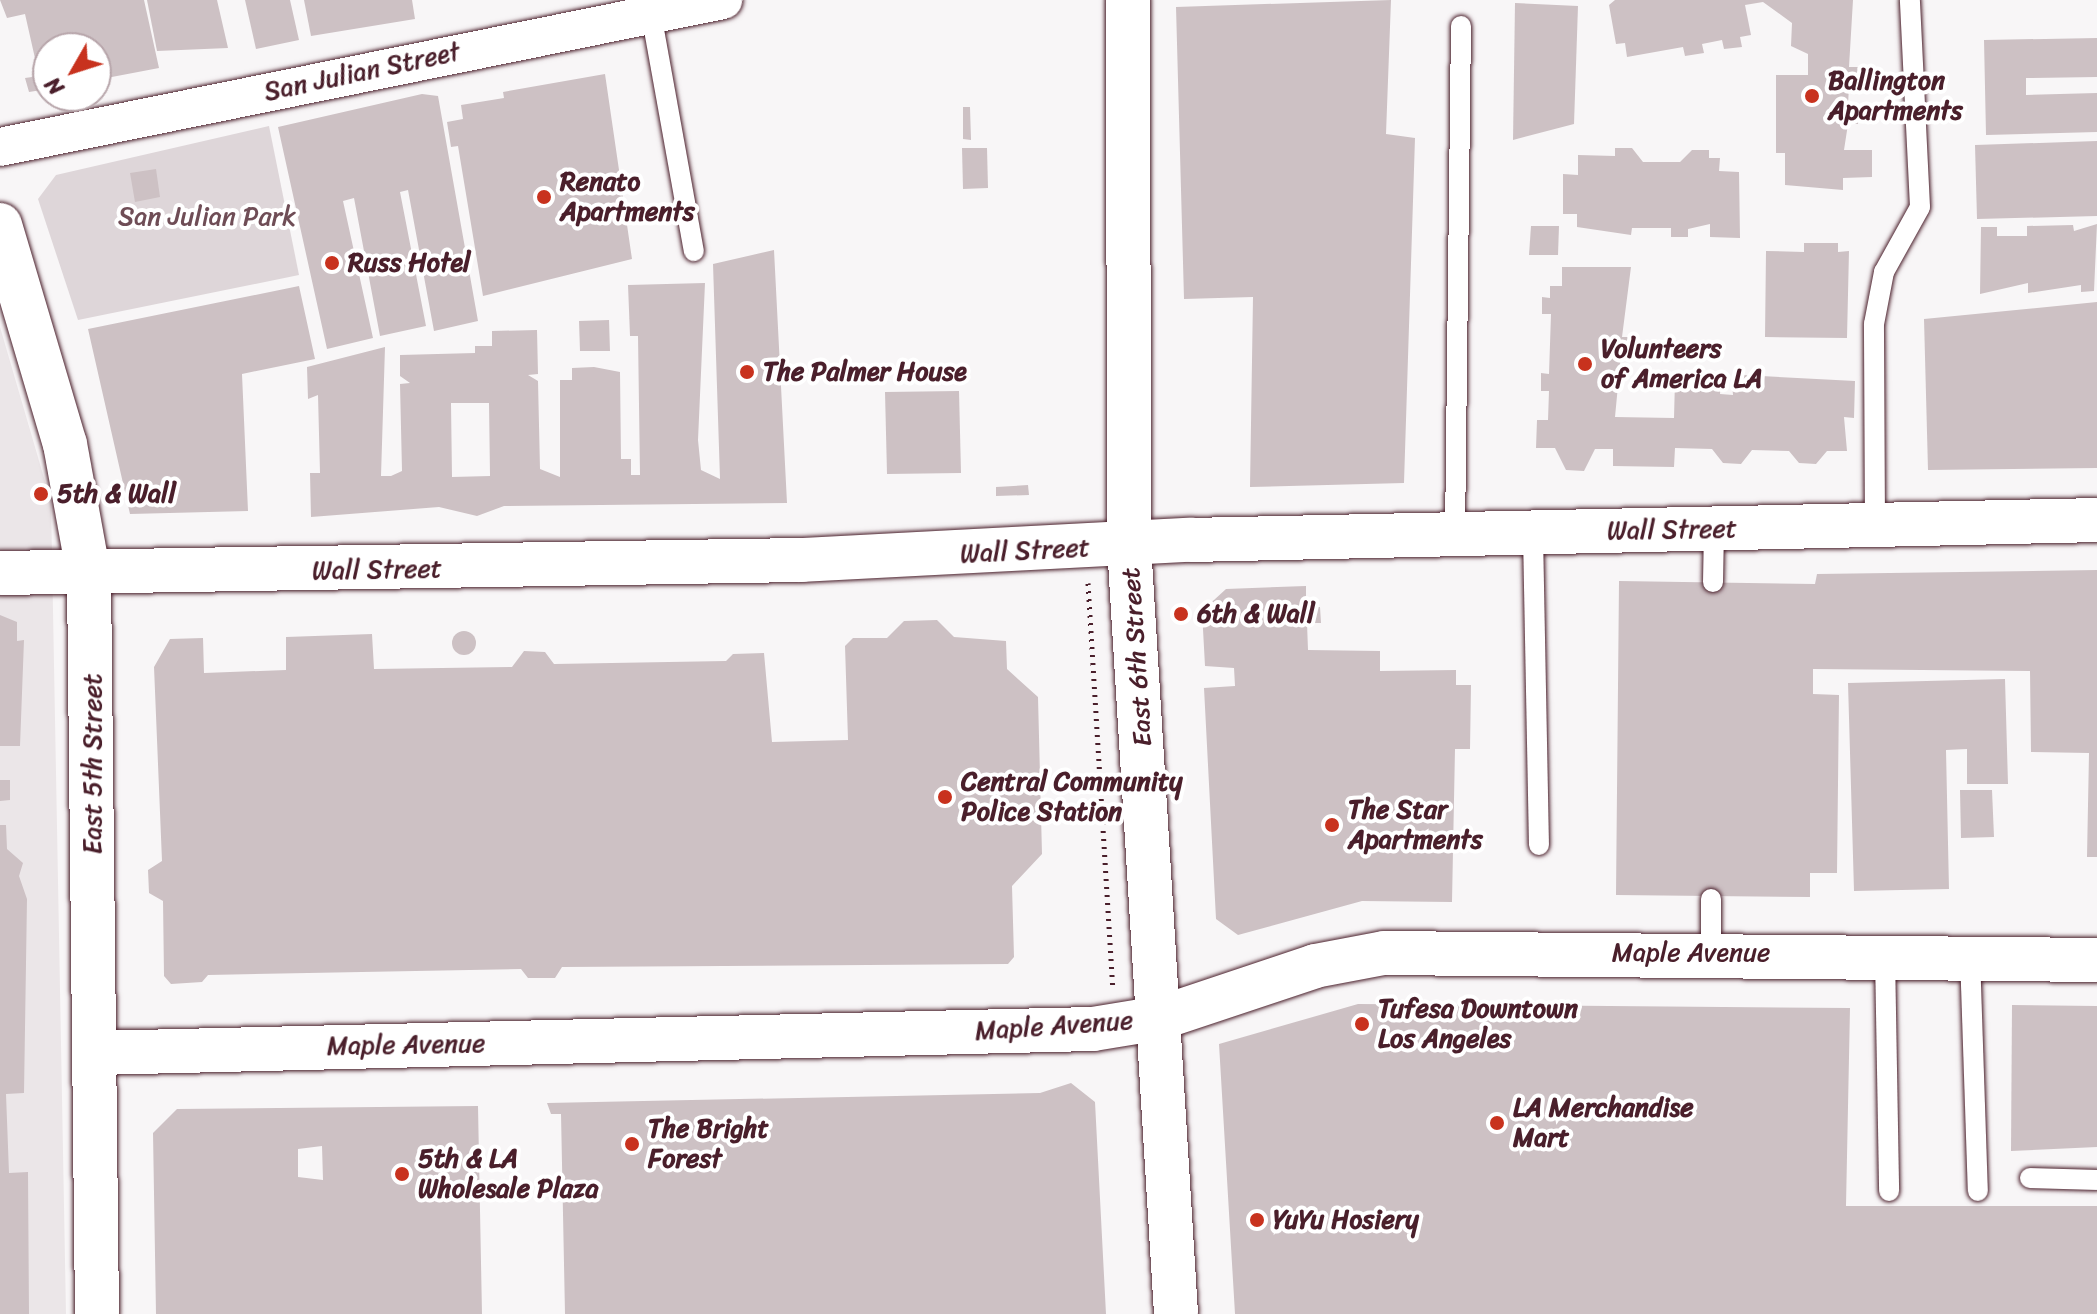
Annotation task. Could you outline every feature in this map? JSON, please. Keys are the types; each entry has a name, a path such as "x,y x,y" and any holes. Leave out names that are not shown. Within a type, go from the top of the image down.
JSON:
{"street":[{"name":"San Julian Street","path":"0,147 723,0"},
{"name":"East 6th Street","path":"1128,0 1129,545 1176,1314"},
{"name":"East 5th Street","path":"0,225 65,444 89,576 97,1314"},
{"name":"Wall Street","path":"0,573 89,576 2097,520"},
{"name":"Maple Avenue","path":"96,1053 1093,1029 1160,1018 1350,956 1711,952 1970,954 2097,960"}],"lane":[{"path":"1875,525 1874,324 1884,272 1920,207 1910,0"},
{"path":"651,13 694,251"},
{"path":"1455,536 1461,26"},
{"path":"1713,582 1714,529"},
{"path":"1533,534 1539,845"},
{"path":"1711,899 1711,952"},
{"path":"1885,953 1889,1191"},
{"path":"1970,954 1978,1191"},
{"path":"2030,1178 2097,1180"}],"path":[{"path":"1085,610 1108,957"}],"shaded area":[{"path":"0,327 51,502 66,1314 0,1314"}],"green space":[{"name":"San Julian Park","path":"269,126 299,275 78,320 38,199 56,175"}],"building":[{"path":"0,0 144,0 159,68 112,77 112,32 32,32 32,45 25,14 7,18"},
{"path":"147,0 217,0 228,48 157,51"},
{"path":"245,0 290,0 299,40 256,49"},
{"path":"304,0 412,0 415,19 311,36"},
{"path":"1391,0 1386,134 1415,138 1404,483 1250,487 1253,297 1184,299 1176,7"},
{"name":"Ballington Apartments","path":"1615,0 1853,0 1849,67 1859,67 1858,86 1849,86 1848,105 1858,105 1858,124 1848,124 1844,150 1872,150 1872,177 1843,178 1843,190 1785,185 1785,153 1776,153 1776,75 1808,75 1808,54 1791,46 1792,23 1763,2 1745,5 1751,35 1740,37 1742,47 1724,49 1722,40 1702,44 1704,53 1685,56 1683,47 1627,57 1625,43 1616,44 1609,5"},
{"path":"1515,3 1578,6 1574,124 1513,140"},
{"path":"2097,38 2097,77 2026,78 2026,95 2097,93 2097,132 1986,135 1984,40"},
{"name":"Renato Apartments","path":"605,74 632,259 483,296 458,146 451,147 447,122 463,119 461,105 504,98 503,92"},
{"path":"32,77 32,92 29,92 25,78"},
{"name":"Russ Hotel","path":"422,94 438,96 478,321 434,331 408,190 400,192 426,326 380,336 354,198 343,201 373,338 327,349 278,127"},
{"path":"963,107 970,107 971,140 963,139"},
{"path":"2097,141 2097,216 1977,219 1975,145"},
{"path":"962,148 987,148 988,188 963,189"},
{"path":"1615,148 1632,148 1643,162 1680,162 1692,150 1709,150 1709,158 1720,158 1719,171 1739,172 1740,238 1710,237 1710,224 1688,229 1688,237 1671,237 1671,228 1632,228 1631,235 1577,227 1577,214 1563,214 1563,174 1578,175 1578,155 1615,156"},
{"path":"156,169 160,197 135,202 130,173"},
{"path":"2097,224 2094,291 2081,292 2081,285 2028,293 2028,283 1980,294 1981,227 1997,227 1997,236 2027,236 2027,226 2073,225 2074,231"},
{"path":"1531,226 1559,226 1558,255 1529,255"},
{"path":"1804,243 1838,243 1838,252 1849,251 1847,338 1765,337 1766,251 1804,252"},
{"path":"774,250 787,503 504,506 477,516 439,507 311,517 310,473 320,473 318,395 308,399 307,367 385,347 381,476 391,476 402,471 400,384 410,383 400,376 400,355 475,353 475,346 492,346 492,331 537,330 538,374 528,375 538,381 540,469 560,477 560,380 572,380 572,368 594,367 620,372 621,459 631,459 631,475 640,475 638,336 630,336 628,285 705,283 698,440 701,470 720,479 713,264","holes":["451,403 489,403 490,476 452,477"]},
{"name":"Volunteers of America LA","path":"1562,267 1631,267 1622,337 1629,337 1629,354 1621,354 1615,417 1674,418 1675,380 1721,381 1720,394 1733,395 1732,382 1744,382 1743,375 1855,381 1854,418 1844,417 1847,451 1827,451 1816,464 1799,463 1789,451 1752,450 1741,464 1723,463 1712,449 1675,448 1674,467 1613,466 1613,449 1595,449 1584,471 1566,470 1555,448 1536,448 1537,420 1548,420 1549,391 1541,391 1541,373 1549,374 1551,314 1542,314 1542,297 1550,298 1550,286 1562,286"},
{"path":"299,286 315,359 242,374 248,511 130,514 88,329"},
{"path":"2097,302 2097,468 1928,470 1924,319"},
{"path":"609,320 610,351 580,351 579,321"},
{"path":"959,391 961,473 887,474 885,392"},
{"path":"1028,485 1029,495 996,496 996,487"},
{"path":"2097,570 2097,857 2087,857 2089,753 2031,752 2030,671 1813,669 1813,694 1839,695 1837,873 1810,873 1810,897 1616,895 1619,581 1815,584 1817,574"},
{"name":"The Star Apartments","path":"1306,586 1306,607 1320,607 1321,623 1307,623 1308,650 1380,651 1380,671 1456,670 1456,685 1471,685 1470,749 1455,749 1452,902 1362,901 1238,935 1216,919 1204,688 1235,686 1234,668 1205,666 1202,611 1226,589"},
{"path":"0,615 17,622 17,641 24,640 20,746 0,746"},
{"path":"937,620 954,637 1006,641 1007,669 1038,697 1042,854 1012,886 1014,957 1008,964 562,967 555,978 528,978 521,969 208,975 202,982 171,984 164,976 163,901 149,893 148,870 162,861 154,667 170,639 203,638 204,673 286,670 286,637 372,634 374,669 512,667 524,651 545,652 554,664 726,661 733,654 764,653 772,742 848,740 845,646 853,638 887,638 904,621"},
{"path":"464,631 475,638 476,643 469,654 464,655 453,648 452,643 459,632"},
{"path":"2005,679 2008,784 1967,784 1967,749 1946,750 1949,889 1854,891 1848,683"},
{"path":"0,780 10,780 10,800 0,801"},
{"path":"1960,790 1992,790 1994,837 1961,838"},
{"path":"0,825 6,825 7,849 23,863 19,876 27,899 24,1093 6,1094 9,1173 28,1172 29,1314 0,1314"},
{"name":"LA Merchandise Mart","path":"1358,1004 1850,1008 1846,1206 2097,1206 2097,1314 1235,1314 1219,1044"},
{"path":"2012,1005 2097,1006 2097,1147 2011,1151"},
{"path":"1071,1083 1095,1102 1106,1314 565,1314 561,1114 551,1114 547,1103 1040,1093"},
{"name":"5th & LA Wholesale Plaza","path":"478,1106 482,1314 156,1314 153,1133 177,1109","holes":["322,1146 323,1180 298,1177 298,1149"]}],"place":[{"name":"Ballington Apartments","path":"1812,96"},
{"name":"Renato Apartments","path":"544,197"},
{"name":"Russ Hotel","path":"332,263"},
{"name":"Volunteers of America LA","path":"1585,364"},
{"name":"The Palmer House","path":"747,372"},
{"name":"5th & Wall","path":"41,494"},
{"name":"6th & Wall","path":"1181,614"},
{"name":"Central Community Police Station","path":"945,797"},
{"name":"The Star Apartments","path":"1332,825"},
{"name":"Tufesa Downtown Los Angeles","path":"1362,1024"},
{"name":"LA Merchandise Mart","path":"1497,1123"},
{"name":"The Bright Forest","path":"632,1144"},
{"name":"5th & LA Wholesale Plaza","path":"402,1174"},
{"name":"YuYu Hosiery","path":"1257,1220"}]}
